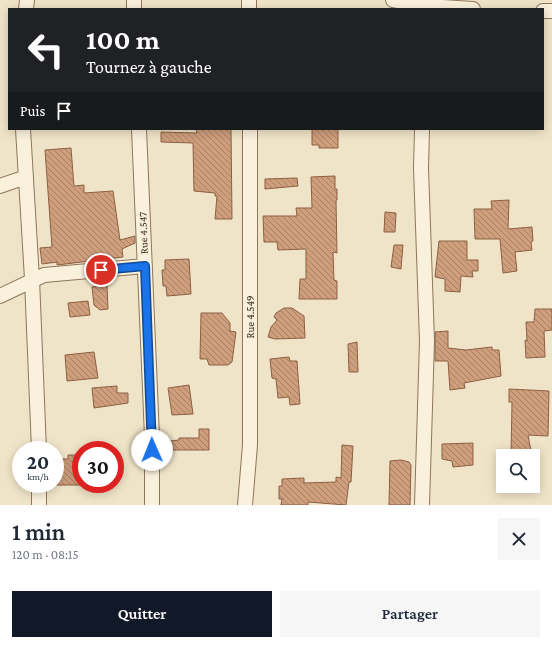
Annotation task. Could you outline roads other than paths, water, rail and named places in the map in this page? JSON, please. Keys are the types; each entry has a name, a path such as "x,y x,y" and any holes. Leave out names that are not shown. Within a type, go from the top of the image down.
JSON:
{"street":[{"path":"393,0 462,8"},
{"path":"23,130 32,279 38,441"},
{"name":"Rue 4.547","path":"139,130 152,437 152,505"},
{"name":"Rue 4.549","path":"245,505 250,444 250,130"},
{"path":"422,130 421,168 427,341 422,505"},
{"path":"0,186 26,177"},
{"path":"0,296 32,279 44,275 145,266"},
{"path":"39,493 39,505"}]}
